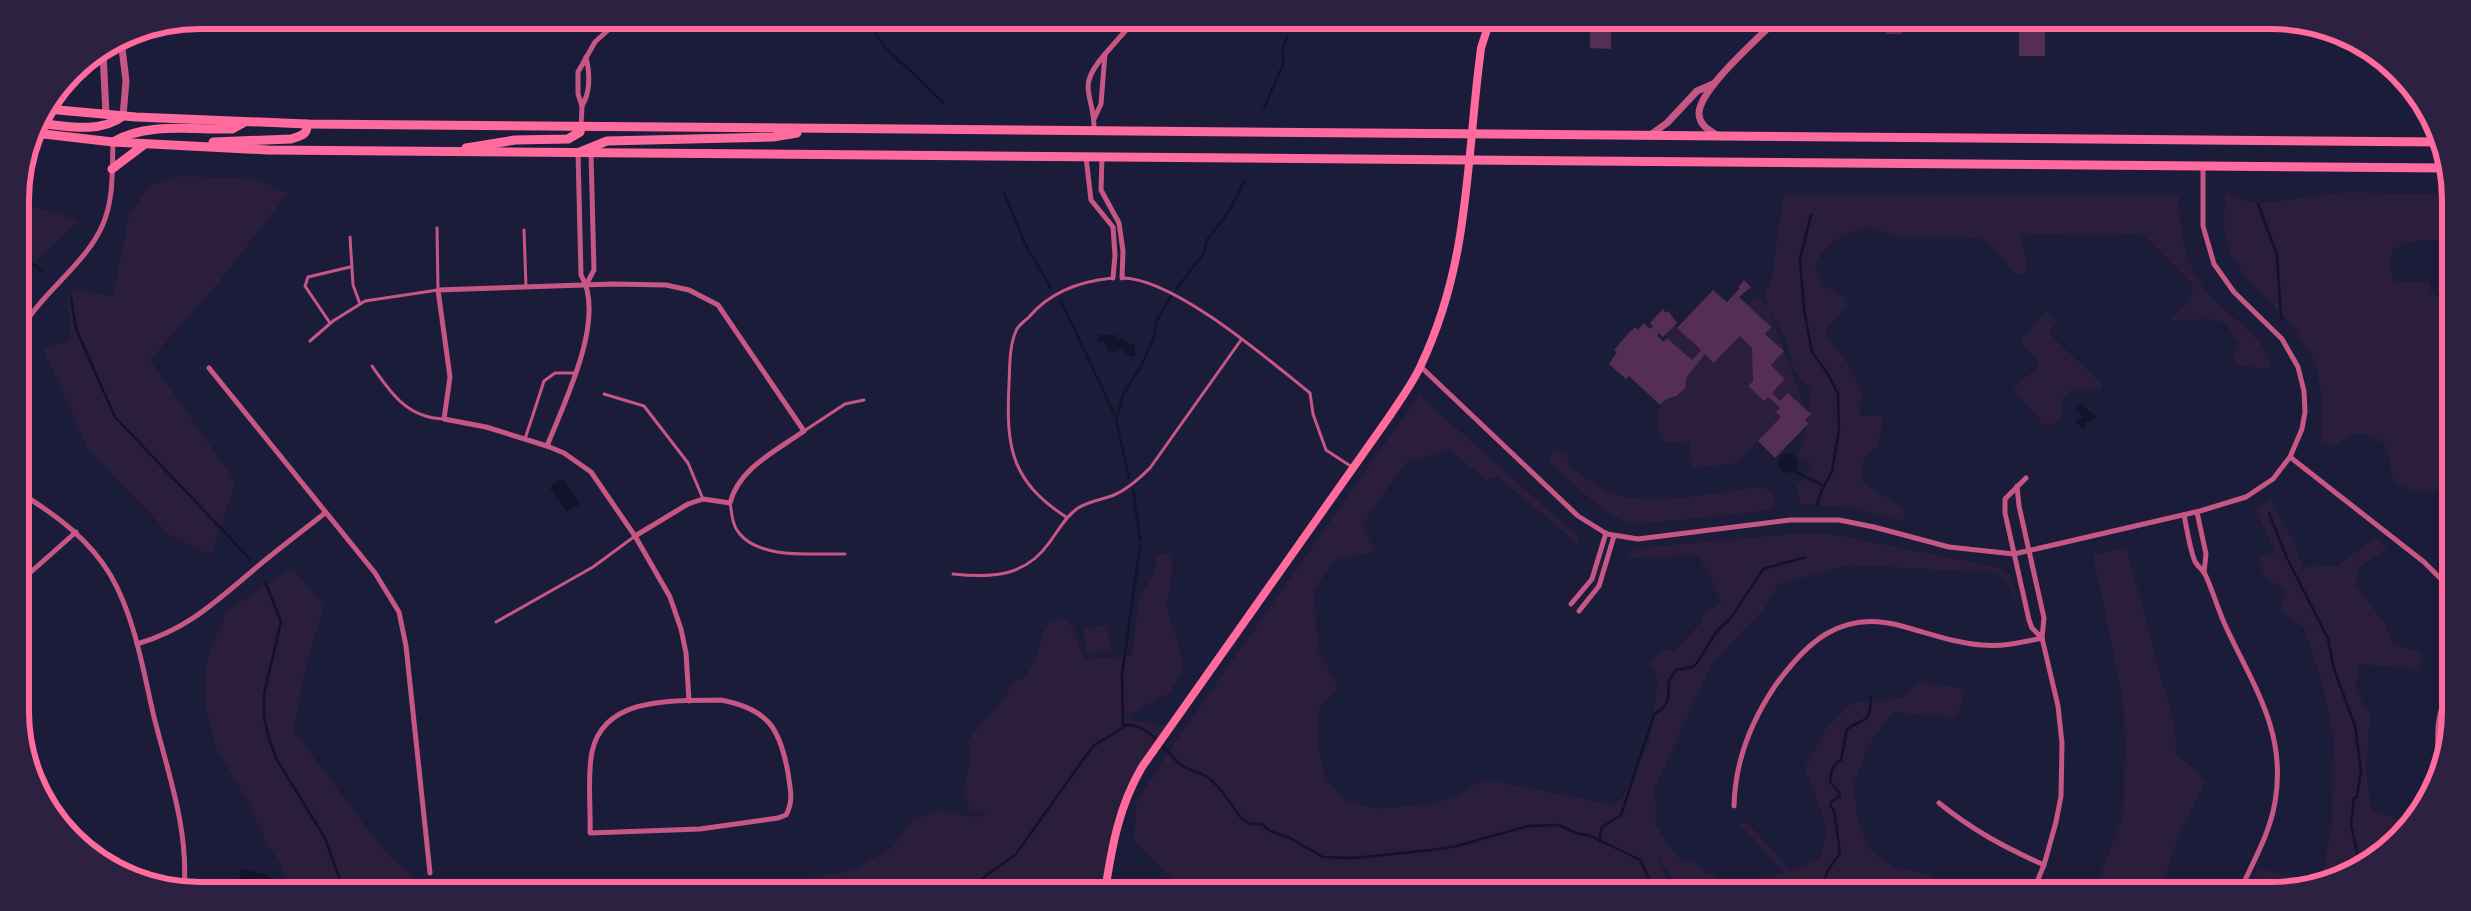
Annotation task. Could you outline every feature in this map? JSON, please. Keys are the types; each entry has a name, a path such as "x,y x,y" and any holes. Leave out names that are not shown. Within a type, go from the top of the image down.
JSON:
{"main road":[{"path":"1106,882 1112,842 1122,806 1142,767 1353,468 1421,367 1452,281 1462,236 1481,48 1487,29"},
{"path":"55,110 106,115 244,123 307,124 2432,142"},
{"path":"47,124 103,127 123,116"},
{"path":"113,142 133,132 232,129 244,123"},
{"path":"191,146 215,142 291,139 303,135 308,129 307,124"},
{"path":"451,152 514,140 568,139 574,137 581,127"},
{"path":"578,153 607,141 773,136 824,129"},
{"path":"42,134 145,144 451,152 2439,167"},
{"path":"112,169 145,144"}],"street":[{"path":"581,127 582,106 578,94 578,76 586,56 595,42 609,29"},
{"path":"1094,130 1094,119 1088,101 1091,69 1127,29"},
{"path":"1720,136 1705,127 1699,113 1700,105 1713,84 1767,29"},
{"path":"122,48 126,81 123,116"},
{"path":"1094,119 1101,104 1105,54"},
{"path":"582,106 588,93 589,69 586,56"},
{"path":"103,59 106,115"},
{"path":"1648,136 1664,126 1698,91 1713,84"},
{"path":"29,318 41,300 96,237 108,210 112,192 113,142"},
{"path":"578,153 581,275 586,285"},
{"path":"547,446 585,346 586,285 594,270 591,153"},
{"path":"1086,157 1091,200 1113,227 1113,278"},
{"path":"1102,157 1101,190 1119,223 1122,245 1122,278"},
{"path":"1421,367 1578,516 1614,536 1638,539 1652,538 1790,520 1816,519 1853,522 1956,548 2014,554 2197,512 2238,500 2260,490 2273,479 2290,457 2302,429 2304,412 2304,391 2291,352 2282,339 2234,292 2214,264 2203,226 2203,167"},
{"path":"635,536 688,504 703,499 730,503 737,485 750,469 804,431 718,305 689,290 666,284 438,290 450,377 444,419 486,427 547,446 564,453 592,472 635,536 670,597 681,629 686,653 689,701"},
{"path":"209,368 375,573 391,595 399,612 406,646 430,873"},
{"path":"2290,457 2424,562 2442,580"},
{"path":"2026,478 2005,499 2004,506 2029,620 2032,628 2042,638"},
{"path":"2017,486 2017,496 2044,618 2042,638 2058,706 2063,767 2056,822 2037,882"},
{"path":"29,498 76,532 111,575 123,602 136,644 183,832 186,865 185,881"},
{"path":"2197,512 2206,554 2204,573"},
{"path":"136,644 161,637 184,626 234,588 325,513"},
{"path":"2184,514 2193,558 2196,565 2204,573 2220,616 2263,702 2277,752 2278,783 2273,813 2244,882"},
{"path":"29,573 76,532"},
{"path":"1571,604 1592,579 1606,533"},
{"path":"1578,611 1599,586 1614,536"},
{"path":"1734,806 1736,773 1740,754 1762,706 1794,660 1815,640 1828,632 1855,624 1881,622 1982,645 2014,644 2042,638"},
{"path":"722,700 741,704 754,709 775,728 781,743 790,788 791,800 786,814 778,818 700,829 590,833 590,766 595,742 601,730 616,716 628,710 658,703 689,701 722,700"},
{"path":"2438,747 2438,721 2442,706"},
{"path":"1940,803 1967,825 1992,841 2044,865"}],"lane":[{"path":"310,341 330,323 360,304 438,290 437,228"},
{"path":"524,230 526,287"},
{"path":"350,237 350,267 353,286 360,304"},
{"path":"330,323 305,286 305,282 308,277 350,267"},
{"path":"1066,518 1034,491 1015,460 1008,436 1010,353 1016,329 1045,302 1076,285 1113,278"},
{"path":"1122,278 1138,279 1166,290 1241,340 1310,393 1313,414 1326,450 1353,468"},
{"path":"953,574 973,576 1009,573 1022,569 1044,550 1066,518 1087,503 1121,491 1135,483 1150,468 1241,340"},
{"path":"372,366 403,406 423,416 444,419"},
{"path":"525,439 544,381 555,373 576,373"},
{"path":"604,394 644,406 688,463 703,499"},
{"path":"804,431 845,404 864,400"},
{"path":"730,503 733,520 738,532 752,545 770,551 845,554"},
{"path":"496,622 593,567 635,536"}],"shaded area":[{"path":"182,176 255,179 288,193 220,281 150,360 236,482 211,555 170,535 88,449 43,349 71,340 67,299 75,289 113,296 129,215 150,185"},
{"path":"2225,191 2243,200 2264,203 2347,192 2442,195 2442,240 2419,240 2400,246 2393,250 2390,267 2394,281 2430,282 2430,291 2442,299 2442,487 2421,492 2394,482 2385,444 2370,436 2359,433 2353,434 2334,446 2321,442 2321,390 2314,359 2291,324 2246,278 2230,253 2224,231"},
{"path":"1784,195 2179,195 2183,242 2192,269 2199,282 2221,307 2258,340 2271,365 2267,369 2244,366 2234,362 2233,356 2239,343 2224,322 2209,319 2171,320 2189,302 2192,284 2141,233 2104,236 2029,234 2022,237 2027,265 2024,274 2016,275 1990,244 1979,239 1970,237 1902,237 1872,228 1854,231 1828,247 1815,265 1823,284 1845,298 1847,307 1829,325 1825,334 1848,364 1864,396 1859,403 1860,416 1884,415 1877,448 1868,454 1862,462 1863,483 1903,508 1906,521 1854,508 1800,504 1797,485 1803,480 1811,463 1801,459 1797,454 1807,427 1810,390 1794,370 1786,341 1769,310 1805,408 1789,393 1780,401 1772,393 1785,379 1771,365 1784,351 1765,334 1771,327 1748,305 1755,297 1759,297 1768,307 1765,293 1770,287"},
{"path":"29,206 79,220 29,268"},
{"path":"2046,311 2058,322 2048,332 2102,385 2102,389 2072,389 2061,400 2061,418 2053,425 2045,426 2013,389 2040,365 2020,341"},
{"path":"1674,325 1701,350 1692,360 1665,336"},
{"path":"1098,335 1117,335 1117,339 1123,339 1128,344 1135,344 1135,356 1128,356 1122,349 1114,352 1108,351 1104,342 1098,342"},
{"path":"1740,336 1752,348 1753,381 1748,386 1764,401 1768,397 1780,408 1777,412 1781,417 1737,463 1692,468 1689,441 1667,443 1660,438 1657,412 1666,399 1678,396 1682,392 1694,365 1705,354 1715,363"},
{"path":"1419,395 1579,537 1577,543 1498,477 1486,480 1449,449 1406,462 1362,525 1375,552 1334,560 1314,591 1318,650 1339,688 1320,706 1317,740 1326,778 1344,800 1377,809 1434,803 1457,797 1482,779 1614,805 1623,797 1650,739 1658,679 1649,664 1663,650 1675,651 1702,621 1704,613 1722,603 1708,572 1698,556 1627,558 1630,549 1791,534 1830,534 1997,567 2010,575 2017,600 2015,601 2011,588 1997,573 1850,565 1779,584 1762,612 1713,662 1655,787 1656,826 1676,856 1695,864 1723,882 1675,882 1657,857 1667,882 1175,882 1134,841 1136,803 1169,751"},
{"path":"2081,403 2096,417 2089,423 2087,421 2085,423 2087,425 2083,429 2074,421 2083,417 2075,409"},
{"path":"1560,450 1570,454 1566,463 1593,483 1610,493 1626,497 1664,499 1762,487 1771,492 1775,502 1772,510 1650,523 1626,523 1601,508 1548,461 1552,451"},
{"path":"1788,453 1795,456 1798,463 1795,470 1788,473 1781,470 1778,463 1781,456"},
{"path":"562,479 565,480 580,504 567,511 550,489 551,486"},
{"path":"2271,499 2293,540 2303,567 2337,566 2374,538 2388,548 2358,568 2356,586 2386,625 2393,645 2423,652 2418,670 2360,664 2355,689 2370,716 2366,769 2371,810 2393,817 2398,826 2375,847 2357,859 2320,874 2323,872 2332,824 2333,735 2322,683 2304,628 2279,609 2287,591 2264,576 2259,558 2276,552 2255,509"},
{"path":"2126,547 2175,728 2176,756 2194,768 2205,782 2174,848 2163,882 2098,882 2123,817 2125,747 2123,700 2093,555"},
{"path":"1173,552 1172,576 1167,604 1169,618 1180,648 1183,671 1169,693 1123,718 1171,727 1122,806 1107,882 789,882 851,871 892,848 911,821 942,810 972,817 989,815 970,810 963,795 971,753 967,743 974,732 1002,701 1014,680 1024,679 1035,660 1043,634 1049,623 1062,618 1073,627 1084,659 1131,656 1140,597 1155,573 1156,556"},
{"path":"292,568 324,605 304,673 294,731 382,848 418,882 286,882 279,860 268,847 246,798 215,746 205,704 205,669 210,649 227,611"},
{"path":"1107,625 1111,650 1086,654 1083,629"},
{"path":"1919,682 1966,689 1956,718 1893,712 1870,743 1854,783 1858,822 1872,852 1894,867 1931,874 1933,882 1748,882 1783,872 1739,824 1746,821 1790,870 1820,859 1827,829 1805,768 1824,731 1851,703 1903,698"},
{"path":"241,869 268,875 271,882 239,882"},
{"path":"2259,869 2306,878 2283,882 2252,882"}],"building":[{"path":"1590,29 1611,29 1611,49 1590,48"},
{"path":"1886,29 1902,29 1902,34 1886,34"},
{"path":"2019,29 2045,29 2045,56 2019,56"},
{"path":"2122,29 2156,29 2156,31 2122,31"},
{"path":"1744,280 1751,287 1739,297 1771,327 1765,334 1784,351 1771,365 1785,379 1772,393 1780,401 1788,393 1811,414 1805,420 1809,423 1775,458 1758,441 1781,417 1776,412 1780,408 1768,397 1764,401 1748,386 1753,381 1752,348 1740,336 1714,363 1705,354 1687,377 1685,388 1677,396 1666,399 1660,405 1629,376 1626,379 1609,364 1617,352 1614,350 1628,334 1635,327 1638,330 1644,323 1650,329 1653,326 1650,323 1663,309 1666,313 1668,311 1677,323 1663,337 1659,333 1657,336 1664,342 1667,338 1692,360 1701,350 1677,328 1713,290 1727,302 1740,288 1738,287"}],"waterway":[{"path":"872,29 885,47 944,103"},
{"path":"1264,108 1284,62 1282,52 1287,36"},
{"path":"1177,288 1204,253 1207,240 1230,210 1244,181"},
{"path":"1004,192 1025,244 1051,288"},
{"path":"2258,204 2277,255 2281,318"},
{"path":"1811,215 1800,259 1804,310 1812,352 1828,374 1838,394 1839,429 1832,471 1820,494 1817,505"},
{"path":"29,261 42,272"},
{"path":"1117,416 1123,395 1141,366 1154,337 1157,320 1172,295"},
{"path":"71,298 76,329 115,417 250,559"},
{"path":"1060,301 1116,418 1129,478"},
{"path":"1794,471 1824,486"},
{"path":"1133,490 1140,540"},
{"path":"2269,513 2287,558 2328,639 2334,669 2355,726 2361,770 2357,797 2354,798 2351,825 2358,858"},
{"path":"1140,546 1122,675 1123,725 1132,725 1148,732 1181,765 1206,776 1221,791 1243,820 1251,824 1262,824 1270,831 1290,838 1323,857 1354,858 1457,846 1528,826 1559,825 1576,833 1591,836 1640,860 1651,882"},
{"path":"1599,841 1602,827 1621,815 1654,715 1664,707 1668,700 1669,680 1676,670 1693,667 1697,663 1717,631 1730,619 1763,569 1806,557"},
{"path":"265,581 281,622 264,694 264,717 269,739 277,760 325,838 341,882"},
{"path":"1824,882 1828,870 1840,853 1834,810 1830,806 1832,801 1840,796 1839,792 1830,782 1832,772 1836,764 1841,760 1847,729 1868,717 1871,697"},
{"path":"977,882 1016,854 1093,746 1128,725"}]}
